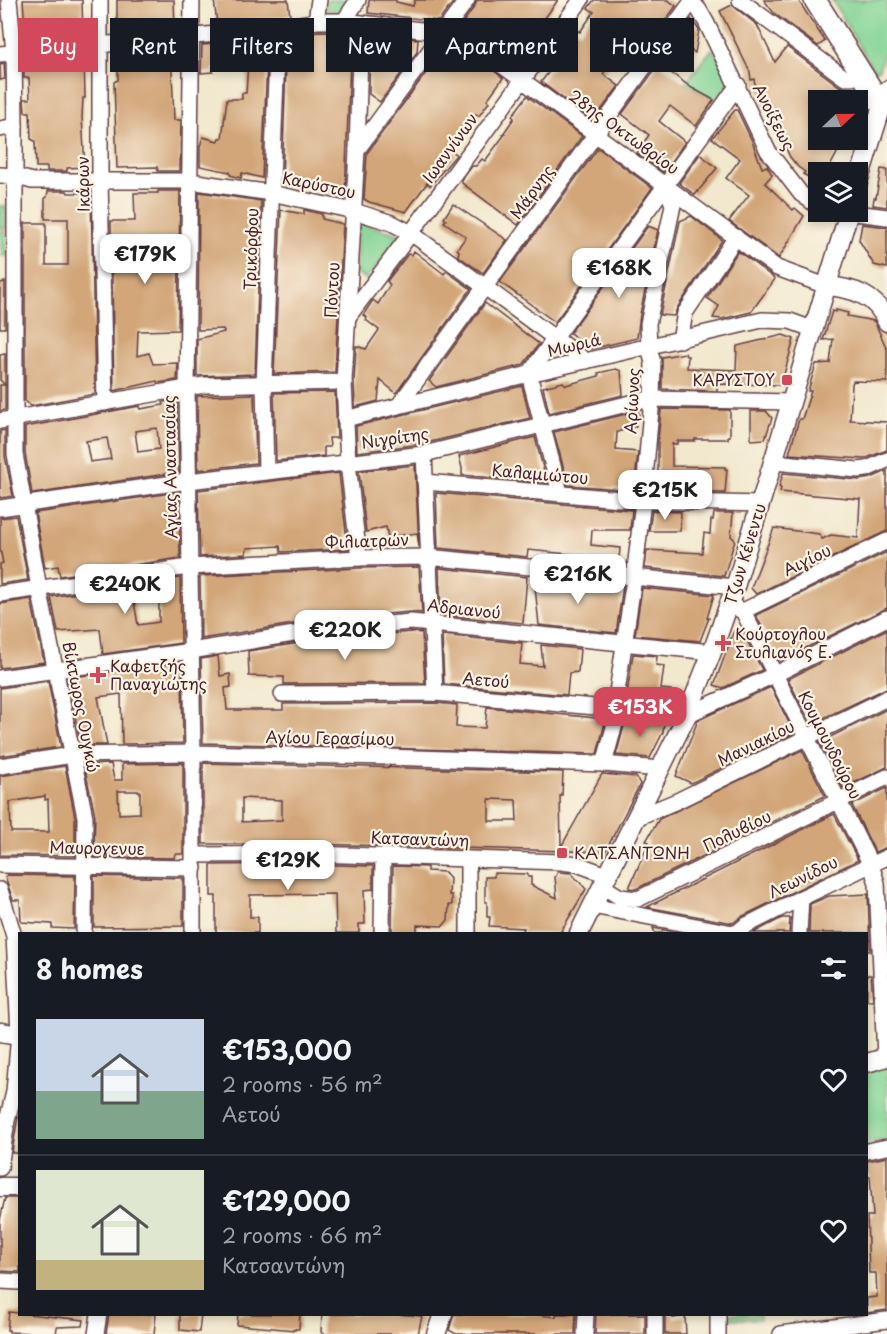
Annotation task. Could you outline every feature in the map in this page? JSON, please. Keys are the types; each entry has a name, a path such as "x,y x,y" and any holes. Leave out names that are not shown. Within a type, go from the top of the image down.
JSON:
{"main road":[{"path":"815,0 860,72 885,103"}],"street":[{"name":"Βίκτωρος Ουγκώ","path":"9,0 7,53 8,275 16,347 15,454 39,588 85,817 84,932"},
{"name":"Ικάρων","path":"100,0 100,180 105,403"},
{"name":"Αγίας Αναστασίας","path":"191,18 192,0"},
{"path":"316,21 319,0"},
{"path":"346,18 358,0"},
{"path":"453,18 466,0"},
{"name":"Ιωαννίνων","path":"348,317 581,0"},
{"path":"740,0 845,78 852,78 860,72"},
{"name":"Ανοίξεως","path":"693,1 738,85 768,151 801,194 808,199"},
{"name":"Μάρνης","path":"399,405 693,1"},
{"name":"28ης Οκτωβρίου","path":"316,21 326,21"},
{"name":"28ης Οκτωβρίου","path":"7,53 110,42"},
{"path":"357,150 424,57"},
{"name":"Αγίας Αναστασίας","path":"190,72 187,389 194,932"},
{"name":"Τρικόρφου","path":"266,472 264,384 276,72"},
{"name":"Πόντου","path":"358,558 348,463 344,382 359,72"},
{"name":"28ης Οκτωβρίου","path":"511,72 777,268 826,286"},
{"path":"560,493 529,374 738,85"},
{"path":"865,162 885,103"},
{"name":"Καρύστου","path":"8,176 32,181 190,181 271,193 354,211 392,223 411,233 586,361"},
{"name":"Αρίωνος","path":"604,764 616,720 616,699 643,501 652,399 653,363 649,347 648,324 674,205 666,185"},
{"path":"868,215 887,217"},
{"name":"Τζων Κένεντυ","path":"579,932 639,817 687,715 712,652 736,608 735,587 845,222"},
{"path":"680,340 685,313 736,237"},
{"path":"826,286 848,288 865,294 886,314"},
{"name":"Μωριά","path":"345,419 762,320 790,321 812,329"},
{"path":"0,349 16,347"},
{"path":"0,421 204,385 344,382"},
{"name":"Νιγρίτης","path":"0,508 266,472 423,454 652,399 791,402"},
{"path":"423,454 435,693"},
{"path":"774,462 858,470 867,469 887,460"},
{"name":"Καλαμιώτου","path":"425,482 643,501 760,504"},
{"name":"Αιγίου","path":"736,608 887,541"},
{"name":"Φιλιατρών","path":"0,594 189,567 358,558 427,557 735,587"},
{"name":"Κουμουνδούρου","path":"736,608 774,675 870,865 882,883 886,1057"},
{"path":"687,715 774,675 887,618"},
{"name":"Αδριανού","path":"0,678 191,651 318,630 411,622 431,622 712,652"},
{"name":"Αετού","path":"282,694 435,693 687,715"},
{"name":"Μανιακίου","path":"639,817 677,801 887,698"},
{"name":"Αγίου Γερασίμου","path":"0,766 73,755 193,753 604,764 660,770"},
{"name":"Πολυβίου","path":"605,881 620,897 638,899 887,777"},
{"name":"Κατσαντώνη","path":"194,861 312,854 561,862 577,864 605,881"},
{"path":"382,932 383,856"},
{"name":"Λεωνίδου","path":"736,932 887,857"},
{"path":"468,859 468,932"},
{"name":"Μαυρογενυε","path":"0,865 84,866 194,861"},
{"path":"0,890 11,936 18,1022"},
{"path":"799,932 801,898"},
{"name":"Λεωνίδου","path":"592,906 730,932"},
{"path":"0,1032 18,1034"},
{"path":"0,1168 3,1120 16,1092 18,1053"},
{"path":"868,1063 886,1057"},
{"path":"868,1151 887,1147"},
{"path":"0,1186 18,1187"},
{"path":"0,1281 18,1282"},
{"path":"96,1334 99,1316"},
{"path":"436,1334 442,1316"},
{"path":"585,1334 586,1316"},
{"path":"655,1316 655,1334"},
{"path":"718,1316 718,1334"},
{"path":"781,1334 833,1325 887,1320"}],"green space":[{"path":"327,0 350,0 342,9 334,11 325,10"},
{"path":"832,0 887,0 887,44 879,69 874,71"},
{"path":"712,49 731,80 716,101 685,83"},
{"path":"0,206 6,206 7,228 0,229"},
{"path":"358,222 401,235 366,279 356,273"},
{"path":"6,231 8,255 2,256 0,232"},
{"path":"885,1065 887,1068 887,1140 868,1144 868,1070"},
{"path":"728,1316 760,1316 760,1319 728,1319"}],"building":[{"path":"23,0 82,0 82,18 24,18"},
{"path":"117,0 174,0 175,18 117,18"},
{"path":"214,0 288,0 290,16 216,18"},
{"path":"369,0 396,0 396,2 413,6 415,0 455,0 441,18 424,19 368,13"},
{"path":"477,0 558,0 545,18 466,18"},
{"path":"594,0 668,0 676,6 667,18 590,18 590,72 604,72 603,74 619,86 593,121 541,82 549,72 578,72 578,31 580,32 594,12 588,8"},
{"path":"764,0 798,0 825,41 818,46 774,13"},
{"path":"732,5 757,25 775,62 787,47 839,86 845,88 846,90 808,90 808,150 839,150 832,162 808,162 808,177 803,174 805,172 790,157 762,102 759,89 756,89 754,79 751,80 750,72 720,11"},
{"path":"694,23 699,30 694,52"},
{"path":"326,31 326,72 350,72 345,194 282,183 286,72 314,72 314,32"},
{"path":"412,38 418,39 417,52 412,59"},
{"path":"210,44 210,72 213,72 201,73 202,45"},
{"path":"4,63 5,79 0,80 0,64"},
{"path":"24,72 84,72 85,98 83,98 82,117 85,167 67,168 67,171 47,171 47,167 36,167 35,141 31,139 30,112 25,112 24,99 30,99 29,78 24,78"},
{"path":"118,72 172,72 174,120 181,120 180,171 158,171 157,167 117,168 114,82 118,80"},
{"path":"247,72 267,72 262,178 242,173 241,178 230,175 230,172 200,166 200,146 203,137 218,141 222,138 227,99 242,99 242,93 246,93"},
{"path":"369,72 402,72 380,102 369,94"},
{"path":"427,72 495,72 503,78 479,116 476,114 451,148 456,155 430,186 427,183 406,212 364,199 367,153"},
{"path":"653,72 670,72 714,100 696,126 670,106 659,121 685,142 663,172 637,153 649,135 622,114"},
{"path":"527,96 582,136 518,225 462,183 462,180 472,166 476,166 482,159 485,161 505,134 503,134 514,118 512,116"},
{"path":"735,110 752,141 762,168 767,166 772,175 765,183 793,210 795,208 804,216 779,258 729,221 749,195 726,178 740,159 712,138"},
{"path":"598,148 652,188 555,322 500,282"},
{"path":"700,154 717,168 695,195 679,183"},
{"path":"881,169 887,170 887,207 873,205"},
{"path":"48,191 91,193 95,394 31,406 25,401 25,223 46,223 46,265 68,265 68,219 45,219 45,198"},
{"path":"158,191 180,191 178,330 138,331 137,356 149,353 153,364 178,363 177,380 158,383 157,381 114,391 111,221 135,221 134,193 158,193"},
{"path":"199,192 261,201 255,374 197,376 197,339 224,332 223,329 198,330"},
{"path":"453,204 507,240 483,273 458,256 457,249 466,237 444,222"},
{"path":"281,210 304,214 304,210 322,214 322,219 343,224 335,372 274,374"},
{"path":"691,216 722,240 674,316 660,315 680,221"},
{"path":"862,224 887,227 887,268 874,265 859,240"},
{"path":"648,226 658,230 637,338 591,349 570,333"},
{"path":"414,251 444,274 446,271 471,289 396,393 380,380 378,401 355,407 356,346 366,349 379,330 363,315 373,300 378,304 390,285 387,281 408,254 412,255"},
{"path":"738,251 775,279 751,312 722,319 713,318 719,306 707,298"},
{"path":"5,282 5,328 0,328 0,283"},
{"path":"485,303 539,344 523,365 436,387 429,381"},
{"path":"836,310 848,313 847,316 874,321 887,349 887,382 853,381 852,384 850,420 887,422 887,450 864,459 789,454 799,419 802,419 811,391 808,391 816,364 830,363 833,339 823,340 832,311 836,312"},
{"path":"783,335 794,339 781,385 717,384 717,391 662,389 662,357 685,353 688,356 687,368 736,370 737,346"},
{"path":"5,354 5,385 0,380 0,355"},
{"path":"616,369 621,371 623,395 549,413 543,387 563,382 566,385"},
{"path":"0,385 5,385 5,410 0,411"},
{"path":"522,386 530,418 422,444 357,452 356,426"},
{"path":"335,392 337,438 329,438 330,447 324,447 324,456 276,461 274,393"},
{"path":"254,394 256,463 198,470 197,396"},
{"path":"177,400 179,472 32,494 25,453 25,427 140,406 140,409 164,405 163,402","holes":["157,428 159,449 138,452 135,431","107,438 111,459 90,462 86,441"]},
{"path":"661,409 730,410 728,439 695,439 695,441 677,441 677,444 672,444 672,466 725,467 727,469 725,493 658,492 658,441"},
{"path":"638,411 640,419 634,420 636,426 617,432 616,450 638,452 634,490 568,485 554,432"},
{"path":"751,411 766,411 772,418 765,439 751,440"},
{"path":"5,430 5,456 13,496 0,498 0,431"},
{"path":"535,437 547,483 462,475 459,456"},
{"path":"415,465 419,547 417,533 388,537 386,527 366,532 359,471"},
{"path":"887,471 887,531 756,594 751,588 774,528 819,534 822,539 831,535 858,538 860,499 780,492 783,473 859,480"},
{"path":"339,473 348,549 281,552 280,546 247,548 246,554 200,557 198,490"},
{"path":"179,492 180,558 60,576 58,566 45,568 35,513"},
{"path":"436,493 632,510 630,530 592,530 591,545 620,548 619,559 528,550 527,557 438,548"},
{"path":"652,511 681,512 680,531 649,531"},
{"path":"714,513 733,513 731,536 735,540 724,576 645,568 647,550 702,553 704,533 710,534"},
{"path":"16,516 28,580 0,584 0,564 3,563 0,549 0,518"},
{"path":"887,552 887,608 779,661 756,615"},
{"path":"419,567 422,613 317,620 201,639 200,576"},
{"path":"439,568 527,577 523,623 441,615"},
{"path":"534,577 623,586 616,633 539,625"},
{"path":"180,578 181,643 103,654 100,629 58,632 51,597","holes":["159,593 159,622 138,625 133,596"]},
{"path":"642,588 714,595 707,618 709,618 700,641 635,635"},
{"path":"31,599 44,662 0,668 0,604"},
{"path":"887,629 887,688 811,724 788,679"},
{"path":"734,631 744,635 762,670 723,688 714,685"},
{"path":"422,633 425,683 284,684 284,677 249,676 248,651 319,640"},
{"path":"442,635 522,643 520,664 543,666 541,645 580,649 578,672 569,673 567,695 444,684"},
{"path":"633,654 657,656 656,665 664,666 661,689 671,690 669,704 626,700"},
{"path":"218,656 220,676 230,674 231,687 225,688 227,710 283,710 283,704 435,703 457,705 456,727 485,728 487,707 606,719 597,754 203,743 201,659"},
{"path":"182,662 183,743 122,744 121,694 98,697 107,745 81,745 67,678"},
{"path":"48,681 61,747 0,756 0,688"},
{"path":"771,687 794,733 691,783 676,776 698,720"},
{"path":"887,709 887,767 843,788 820,742"},
{"path":"626,719 664,723 663,732 650,758 616,755"},
{"path":"802,750 825,796 636,889 629,888 649,842 646,841 659,819"},
{"path":"183,763 183,854 175,854 174,858 94,857 95,815 84,765 111,764 114,780 122,780 122,764","holes":["118,791 140,791 140,813 119,814"]},
{"path":"203,763 563,772 562,796 560,796 561,847 602,774 636,777 640,784 605,852 312,844 203,844","holes":["242,798 282,800 282,820 242,822","489,799 516,800 517,821 489,821"]},
{"path":"65,766 75,818 75,856 0,855 0,776","holes":["45,796 45,800 48,799 49,832 11,832 10,802"]},
{"path":"887,788 887,847 875,852 852,805"},
{"path":"834,814 858,860 733,923 647,907"},
{"path":"211,865 373,866 373,889 364,890 365,924 359,924 359,932 336,932 335,894 250,895 250,917 258,917 258,932 216,932 216,896 211,896"},
{"path":"393,866 427,867 427,871 445,872 450,879 449,895 452,895 452,905 449,905 448,920 443,926 417,925 417,932 392,932"},
{"path":"558,872 571,873 586,889 561,932 522,932 524,928 489,926 490,917 487,917 487,902 485,902 485,877 494,877 494,873 528,874 528,877 531,877 531,885 557,898 555,877"},
{"path":"7,875 75,876 74,929 52,928 52,924 21,922 20,900 13,900 5,877"},
{"path":"94,876 183,878 183,926 94,927"},
{"path":"868,894 870,951 868,951 868,932 809,932 810,904 829,896"},
{"path":"782,918 790,918 789,932 755,932"},
{"path":"653,928 675,932 655,932"},
{"path":"868,975 871,975 873,1000 868,1000"},
{"path":"18,1117 18,1153 12,1153"},
{"path":"887,1157 887,1310 868,1313 868,1298 877,1297 876,1273 869,1273 868,1216 873,1216 868,1161"},
{"path":"5,1198 18,1198 18,1272 0,1271 0,1220"},
{"path":"9,1312 18,1313 18,1316 84,1320 83,1326 57,1327 56,1334 9,1332 7,1330"},
{"path":"109,1316 156,1316 154,1334 106,1334"},
{"path":"180,1316 201,1316 199,1332 180,1330"},
{"path":"238,1316 300,1316 299,1329 295,1330 237,1325"},
{"path":"322,1316 422,1316 418,1334 323,1334 321,1332"},
{"path":"453,1316 576,1316 575,1334 456,1334 449,1330"},
{"path":"596,1316 645,1316 645,1334 595,1334"},
{"path":"665,1316 673,1316 673,1318 685,1316 686,1334 665,1334"}],"place":[{"name":"ΚΑΡΥΣΤΟΥ","path":"787,380"},
{"name":"Κούρτογλου Στυλιανός Ε.","path":"723,643"},
{"name":"Καφετζής Παναγιώτης","path":"98,675"},
{"name":"ΚΑΤΣΑΝΤΏΝΗ","path":"562,853"}]}
